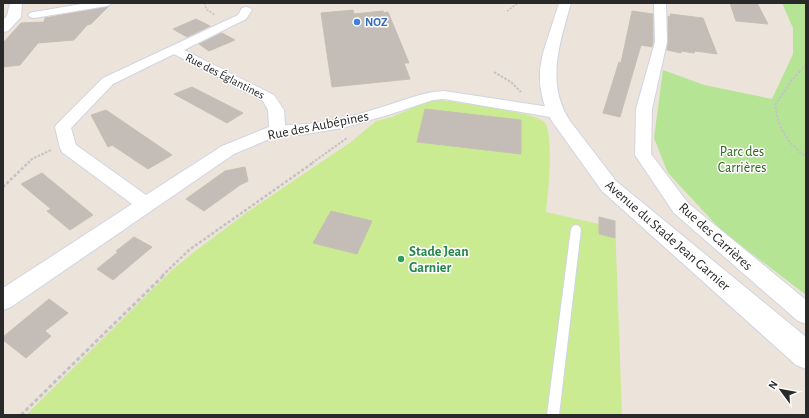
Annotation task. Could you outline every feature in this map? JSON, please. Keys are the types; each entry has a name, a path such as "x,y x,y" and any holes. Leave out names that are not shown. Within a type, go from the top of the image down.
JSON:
{"main road":[{"path":"3,28 14,17 18,3"},
{"name":"Avenue du Stade Jean Garnier","path":"565,3 550,53 548,69 548,85 556,113 609,186 806,355"}],"street":[{"path":"34,15 106,3"},
{"name":"Rue des Carrières","path":"660,3 661,42 644,109 643,155 682,208 806,314"},
{"name":"Rue des Églantines","path":"66,144 63,127 108,80 242,17 246,10"},
{"name":"Rue des Églantines","path":"173,49 269,98 276,110 277,130"},
{"name":"Rue des Aubépines","path":"3,300 228,150 277,130 299,130 342,123 383,112 431,96 444,95 556,113"},
{"path":"66,144 68,148 146,204"}],"lane":[{"path":"553,415 576,229"}],"path":[{"path":"507,11 518,3"},
{"path":"806,65 791,81 775,105 778,125 791,146 806,158"},
{"path":"494,72 511,82 529,100 535,110"},
{"path":"21,415 189,250 351,135"},
{"path":"3,187 32,158 66,144"}],"green space":[{"name":"Parc des Carrières","path":"782,3 806,3 806,295 721,230 668,173 654,138 663,70 704,85 772,99 793,54 793,28"},
{"name":"Stade Jean Garnier","path":"434,100 497,108 528,115 545,123 548,130 550,153 546,212 599,224 600,217 615,221 622,415 26,415 173,269 198,249 246,213 351,142 376,121 392,117"}],"building":[{"path":"730,3 757,3 768,24 736,21"},
{"path":"109,6 91,24 87,25 74,40 38,43 20,65 3,67 3,43 21,23 44,22 45,18"},
{"path":"353,10 354,14 383,11 384,13 388,12 409,63 404,63 410,79 332,87 321,13"},
{"path":"632,11 653,14 653,42 652,47 641,45 620,117 603,113 619,62 621,63"},
{"path":"670,14 703,18 717,54 695,51 694,53 681,51 681,53 667,50 668,16 671,17"},
{"path":"196,19 210,26 187,37 173,29"},
{"path":"222,33 235,40 209,51 199,44"},
{"path":"192,87 243,113 227,123 174,94"},
{"path":"425,109 521,120 521,154 417,142"},
{"path":"106,110 172,155 148,169 112,145 108,147 91,115"},
{"path":"245,167 248,181 240,185 204,211 186,199 225,171"},
{"path":"42,173 93,215 70,230 47,211 51,209 21,184"},
{"path":"331,211 372,221 357,254 313,243"},
{"path":"599,217 615,221 615,238 599,234"},
{"path":"134,237 152,247 113,280 97,269 118,252 116,251"},
{"path":"49,299 68,313 45,331 51,336 26,358 3,340 3,337"}],"place":[{"name":"NOZ","path":"357,22"},
{"name":"Stade Jean Garnier","path":"401,259"}]}
